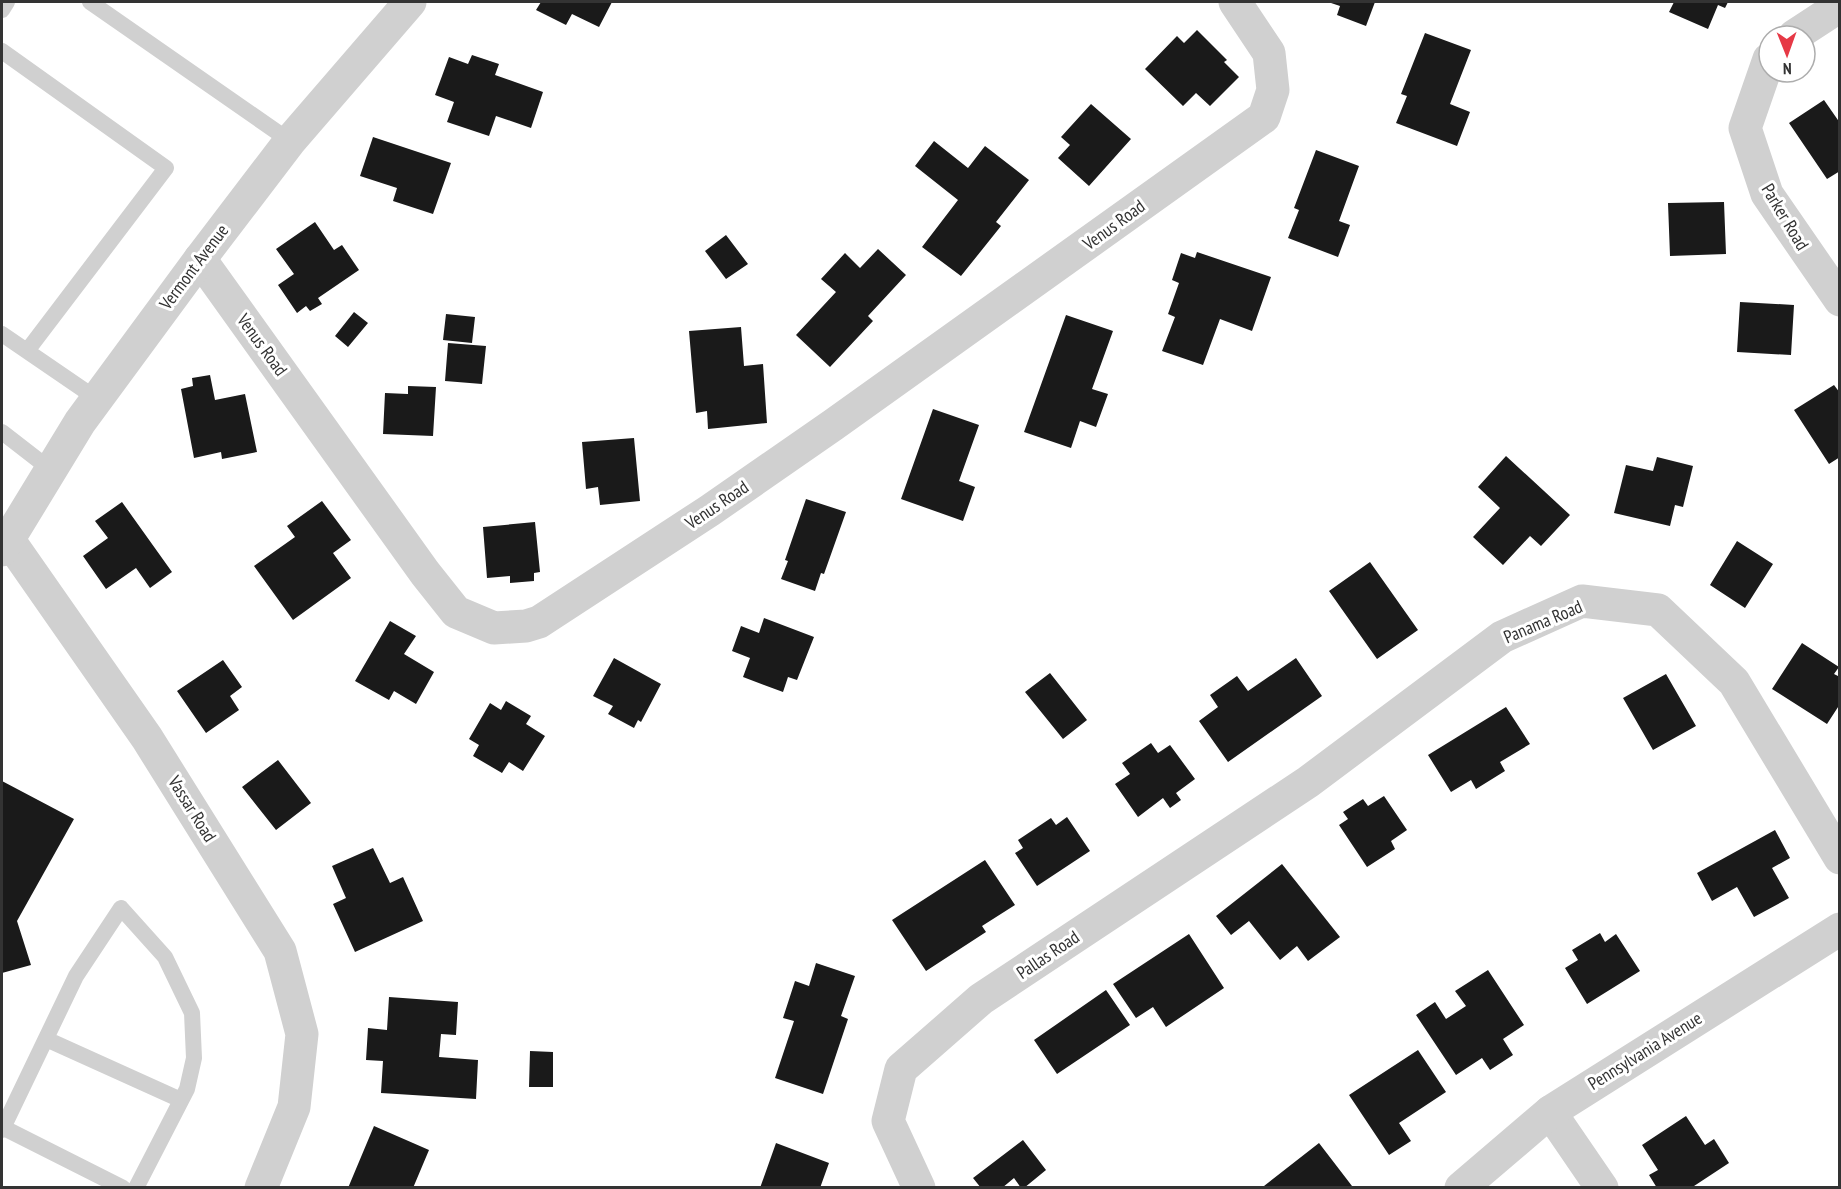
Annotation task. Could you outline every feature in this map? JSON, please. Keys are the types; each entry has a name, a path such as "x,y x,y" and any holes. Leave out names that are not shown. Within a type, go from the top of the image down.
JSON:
{"street":[{"name":"Vermont Avenue","path":"5,545 97,399 200,259 290,141 410,2"},
{"name":"Venus Road","path":"200,259 425,573 456,612 494,628 526,626 539,622 789,456 1264,117 1273,90 1269,53 1235,2"},
{"path":"1812,24 1839,6"},
{"name":"Parker Road","path":"1760,84 1745,128 1767,194 1839,300"},
{"name":"Vassar Road","path":"5,545 147,738 280,951 302,1034 294,1107 261,1188"},
{"name":"Panama Road","path":"1308,782 1502,638 1582,601 1658,610 1734,682 1839,858"},
{"name":"Pallas Road","path":"919,1188 888,1122 901,1069 981,999 1308,782"},
{"name":"Pennsylvania Avenue","path":"1461,1188 1550,1112 1839,929"},
{"path":"1550,1112 1602,1188"}],"lane":[{"path":"2,10 7,2"},
{"path":"90,2 290,141"},
{"path":"2,51 166,168 27,351"},
{"path":"2,334 97,399"},
{"path":"2,432 51,470"},
{"path":"123,1188 2,1127 76,976 121,908 165,957 192,1013 194,1058 187,1089 136,1188"},
{"path":"46,1039 181,1100"}],"building":[{"path":"541,2 612,2 599,27 572,14 566,25 536,10"},
{"path":"1328,2 1375,2 1366,26 1337,15 1340,6"},
{"path":"1674,2 1728,2 1725,8 1718,5 1708,29 1669,12"},
{"path":"1197,30 1227,60 1224,62 1239,77 1210,106 1196,93 1183,106 1145,69 1177,36 1184,43"},
{"path":"1425,33 1471,50 1450,104 1470,112 1457,146 1396,123 1407,96 1401,94"},
{"path":"472,55 499,64 495,75 543,92 531,128 496,116 489,136 447,122 454,102 435,95 449,57 468,64"},
{"path":"1824,100 1840,123 1840,171 1827,179 1789,123"},
{"path":"1091,104 1131,139 1089,186 1058,158 1070,145 1061,137"},
{"path":"373,137 451,163 433,214 393,201 397,188 360,176"},
{"path":"934,141 968,168 985,146 1029,180 996,222 1001,226 961,276 922,247 958,200 915,166"},
{"path":"1316,150 1359,166 1339,221 1350,225 1338,257 1288,238 1299,210 1294,208"},
{"path":"1724,202 1726,254 1670,256 1668,203"},
{"path":"315,222 334,250 342,245 359,270 318,298 322,304 310,311 306,306 297,313 278,285 294,274 276,249"},
{"path":"726,235 748,264 726,279 705,251"},
{"path":"878,249 906,275 868,316 873,321 830,367 796,335 836,292 821,279 845,253 860,268"},
{"path":"1197,252 1271,277 1252,331 1220,319 1203,365 1162,351 1175,317 1168,314 1179,283 1172,280 1181,253 1195,258"},
{"path":"1740,302 1794,305 1791,355 1737,352"},
{"path":"354,312 368,323 348,347 335,336"},
{"path":"446,314 475,317 472,343 443,340"},
{"path":"1066,315 1113,331 1092,389 1108,394 1096,427 1080,421 1071,448 1024,432"},
{"path":"741,327 744,366 763,364 767,423 708,429 707,411 696,413 689,331"},
{"path":"448,343 486,346 482,384 445,381"},
{"path":"210,375 215,400 245,394 257,452 222,459 221,452 194,458 181,389 193,386 192,378"},
{"path":"1834,385 1840,393 1840,457 1829,464 1794,410"},
{"path":"408,386 436,387 433,436 383,434 385,393 408,394"},
{"path":"933,409 979,425 959,481 975,487 963,521 901,499"},
{"path":"634,438 640,501 600,505 598,487 586,489 582,442"},
{"path":"1506,456 1570,515 1541,546 1530,536 1503,565 1473,537 1500,508 1478,487"},
{"path":"1657,457 1693,466 1683,507 1675,505 1670,526 1614,513 1626,465 1653,471"},
{"path":"806,499 846,512 824,574 821,573 815,591 781,579 788,561 785,560"},
{"path":"322,501 351,540 333,553 351,578 293,620 254,566 295,537 287,526"},
{"path":"122,502 172,572 150,588 136,568 106,589 83,556 108,538 95,521"},
{"path":"535,522 540,572 534,573 534,581 510,583 510,576 487,578 483,527"},
{"path":"1737,541 1773,564 1745,608 1710,585"},
{"path":"1370,562 1418,630 1377,659 1329,591"},
{"path":"764,618 814,637 797,680 788,677 783,692 743,677 750,658 732,651 741,626 759,633"},
{"path":"390,621 416,636 404,654 434,672 416,704 394,691 389,700 355,681"},
{"path":"1802,643 1839,667 1834,674 1840,677 1840,704 1827,724 1772,689"},
{"path":"614,658 661,684 641,722 638,720 634,728 608,714 613,706 593,696"},
{"path":"1296,658 1322,696 1228,762 1199,721 1218,707 1210,695 1237,676 1248,691"},
{"path":"223,660 242,687 230,696 239,710 206,733 177,691"},
{"path":"1050,673 1087,720 1063,739 1025,692"},
{"path":"1666,674 1696,726 1653,750 1623,698"},
{"path":"506,701 531,716 526,724 545,736 523,771 509,762 502,773 473,756 479,745 469,739 490,703 501,710"},
{"path":"1506,707 1530,744 1500,762 1505,771 1476,789 1471,780 1451,792 1428,755"},
{"path":"1151,743 1158,753 1170,745 1195,779 1176,793 1181,800 1170,808 1163,798 1138,817 1115,784 1130,774 1122,763"},
{"path":"278,760 311,803 276,830 242,787"},
{"path":"2,781 74,819 17,921 31,965 2,973"},
{"path":"1384,796 1407,830 1391,841 1395,849 1367,867 1339,825 1348,819 1343,812 1363,799 1368,806"},
{"path":"1067,817 1090,851 1037,886 1015,853 1023,848 1018,840 1051,818 1056,825"},
{"path":"1775,830 1790,858 1772,868 1789,898 1754,917 1737,887 1712,901 1697,873"},
{"path":"373,848 390,883 403,877 423,921 355,952 333,904 346,898 332,866"},
{"path":"985,860 1015,905 982,926 986,932 926,971 892,920"},
{"path":"1282,864 1340,937 1308,961 1297,946 1280,960 1249,921 1231,935 1216,916"},
{"path":"1600,933 1605,942 1616,934 1640,971 1587,1004 1565,968 1578,960 1572,950"},
{"path":"1189,934 1224,988 1166,1027 1153,1007 1136,1018 1113,984"},
{"path":"816,963 855,976 841,1016 848,1019 823,1094 775,1078 794,1021 783,1018 795,981 809,986"},
{"path":"1488,970 1524,1025 1503,1039 1513,1055 1490,1070 1482,1058 1456,1075 1416,1015 1435,1002 1446,1019 1466,1006 1455,991"},
{"path":"1106,990 1130,1025 1057,1074 1034,1040"},
{"path":"389,997 458,1002 456,1035 441,1034 439,1057 478,1060 476,1099 381,1093 383,1061 366,1060 368,1028 387,1030"},
{"path":"1418,1050 1446,1092 1399,1123 1411,1141 1389,1155 1349,1095"},
{"path":"530,1051 553,1052 553,1087 529,1087"},
{"path":"1686,1116 1705,1145 1714,1139 1729,1163 1691,1188 1657,1188 1649,1175 1658,1170 1642,1145"},
{"path":"374,1126 429,1150 413,1188 348,1188"},
{"path":"1023,1140 1046,1170 1024,1188 1021,1188 1014,1178 1002,1188 981,1188 973,1178"},
{"path":"776,1143 829,1163 820,1188 760,1188"},
{"path":"1319,1143 1352,1186 1350,1188 1266,1188 1264,1186"}]}
